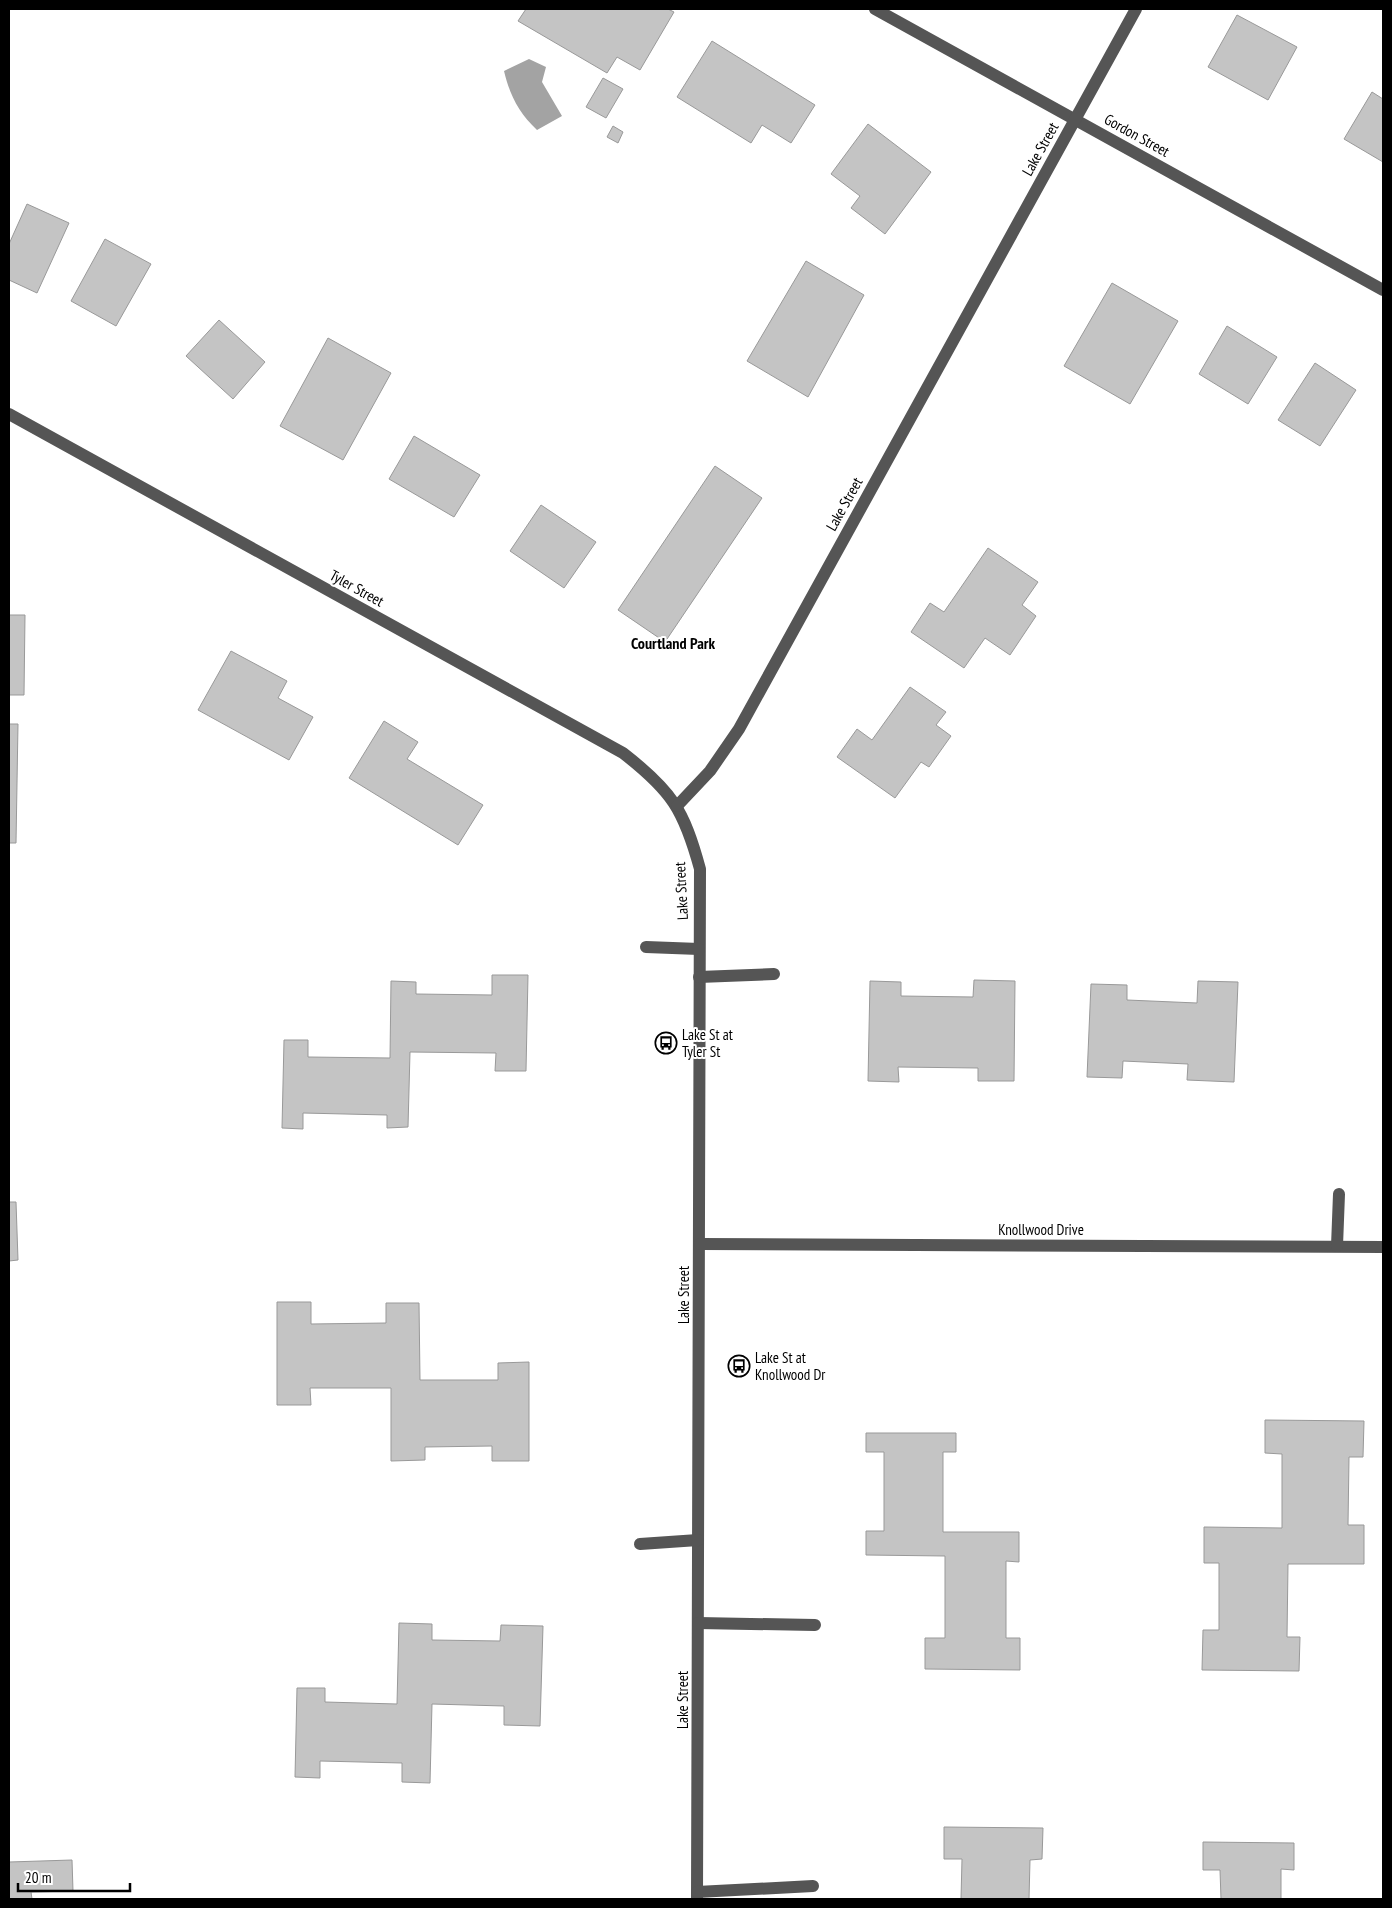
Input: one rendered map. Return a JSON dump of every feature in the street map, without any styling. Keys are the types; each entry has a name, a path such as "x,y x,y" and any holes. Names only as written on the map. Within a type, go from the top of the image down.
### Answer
{"street":[{"name":"Gordon Street","path":"875,9 1383,290"},
{"name":"Lake Street","path":"697,1895 700,869 689,830 677,806 710,771 739,729 1136,9"},
{"name":"Tyler Street","path":"9,414 623,753 653,776 677,806"},
{"path":"646,947 699,950"},
{"path":"699,977 774,974"},
{"path":"1337,1246 1339,1194"},
{"name":"Knollwood Drive","path":"700,1244 1383,1247"},
{"path":"640,1544 698,1540"},
{"path":"698,1622 815,1625"},
{"path":"697,1895 814,1886"}],"shaded area":[{"path":"529,59 546,67 542,82 562,116 537,130 516,104 504,71"}],"building":[{"path":"526,9 668,9 674,12 640,70 617,57 607,73 518,21"},
{"path":"1237,15 1297,47 1268,100 1208,67"},
{"path":"712,41 815,105 791,143 762,125 751,143 677,97"},
{"path":"603,78 623,89 606,118 586,107"},
{"path":"1372,92 1383,99 1383,162 1344,139"},
{"path":"868,124 931,172 885,234 851,208 860,196 831,174"},
{"path":"613,126 623,132 618,143 607,137"},
{"path":"27,204 69,223 37,293 9,280 9,244"},
{"path":"105,239 151,264 116,326 71,301"},
{"path":"806,261 864,295 808,397 747,361"},
{"path":"1112,283 1178,321 1130,404 1064,366"},
{"path":"219,320 265,362 233,399 186,356"},
{"path":"1227,326 1277,357 1248,404 1199,374"},
{"path":"328,338 391,373 343,460 280,426"},
{"path":"1315,363 1356,390 1320,446 1278,420"},
{"path":"414,436 480,475 454,517 389,479"},
{"path":"715,466 762,498 665,642 618,610"},
{"path":"541,505 596,542 564,588 510,551"},
{"path":"988,548 1038,582 1022,605 1036,616 1010,655 985,638 964,668 911,632 930,603 944,612"},
{"path":"9,615 25,615 24,695 9,695"},
{"path":"231,651 287,681 278,698 313,717 289,760 198,710"},
{"path":"910,687 946,712 936,725 951,736 929,767 921,762 895,798 837,757 857,729 872,740"},
{"path":"384,721 418,742 407,759 483,805 458,845 349,778"},
{"path":"9,724 18,724 16,843 9,843"},
{"path":"492,975 528,975 526,1071 495,1071 496,1053 410,1052 408,1127 387,1128 387,1115 303,1113 303,1129 282,1128 284,1040 308,1040 308,1057 390,1058 391,981 416,982 416,994 492,995"},
{"path":"974,980 1015,981 1014,1081 978,1081 978,1068 898,1067 899,1082 868,1081 870,981 901,982 901,996 973,997"},
{"path":"1198,981 1238,982 1234,1082 1187,1080 1188,1064 1123,1061 1122,1078 1087,1077 1091,984 1127,985 1127,1000 1197,1003"},
{"path":"9,1202 16,1202 18,1260 9,1261"},
{"path":"277,1302 311,1302 311,1324 386,1323 386,1303 419,1303 420,1380 498,1380 498,1363 529,1362 529,1461 492,1461 492,1446 425,1447 425,1460 391,1461 391,1388 310,1388 311,1405 277,1405"},
{"path":"1265,1420 1364,1421 1363,1457 1349,1457 1348,1525 1364,1525 1364,1564 1288,1564 1287,1637 1300,1637 1299,1671 1202,1670 1203,1630 1219,1630 1219,1563 1204,1563 1204,1527 1282,1528 1282,1454 1265,1453"},
{"path":"866,1433 956,1433 956,1452 943,1452 943,1532 1019,1532 1019,1562 1006,1561 1006,1638 1020,1638 1020,1670 925,1669 925,1638 945,1638 945,1556 866,1555 866,1531 884,1531 884,1452 866,1452"},
{"path":"399,1623 432,1624 432,1640 500,1641 501,1625 543,1626 540,1726 504,1725 504,1706 432,1704 430,1783 402,1782 402,1763 320,1761 320,1778 295,1777 297,1688 325,1688 325,1702 397,1704"},
{"path":"944,1827 1043,1828 1042,1859 1030,1860 1029,1899 961,1899 962,1859 944,1859"},
{"path":"1203,1842 1294,1843 1294,1870 1281,1869 1281,1899 1221,1899 1220,1870 1203,1870"},
{"path":"72,1860 73,1891 31,1892 32,1899 9,1899 9,1862"}],"place":[{"name":"Lake St at Tyler St","path":"666,1043"},
{"name":"Lake St at Knollwood Dr","path":"739,1366"}],"district":[{"name":"Courtland Park","path":"673,643"}]}
